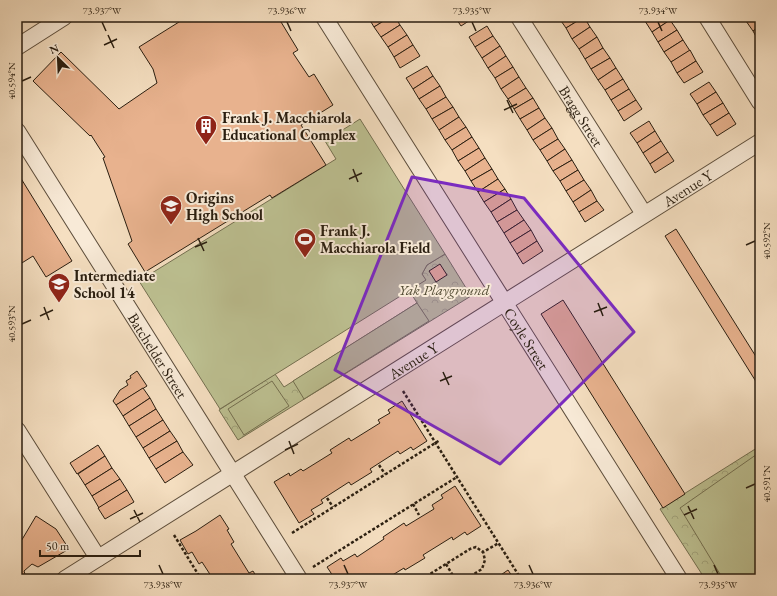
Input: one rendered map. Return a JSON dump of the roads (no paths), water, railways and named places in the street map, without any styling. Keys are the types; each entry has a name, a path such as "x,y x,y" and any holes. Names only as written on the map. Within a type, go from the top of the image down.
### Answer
{"street":[{"path":"17,46 64,17"},
{"name":"Coyle Street","path":"324,17 679,579"},
{"name":"Bragg Street","path":"519,17 644,214"},
{"path":"708,17 760,102"},
{"name":"Batchelder Street","path":"17,131 299,579"},
{"name":"Avenue Y","path":"65,579 760,142"},
{"path":"17,430 98,558"}],"place":[{"name":"Frank J. Macchiarola Educational Complex","path":"206,146"},
{"name":"Origins High School","path":"171,226"},
{"name":"Frank J. Macchiarola Field","path":"305,258"},
{"name":"Intermediate School 14","path":"59,304"}],"park label":[{"name":"Yak Playground","path":"444,289"}]}
